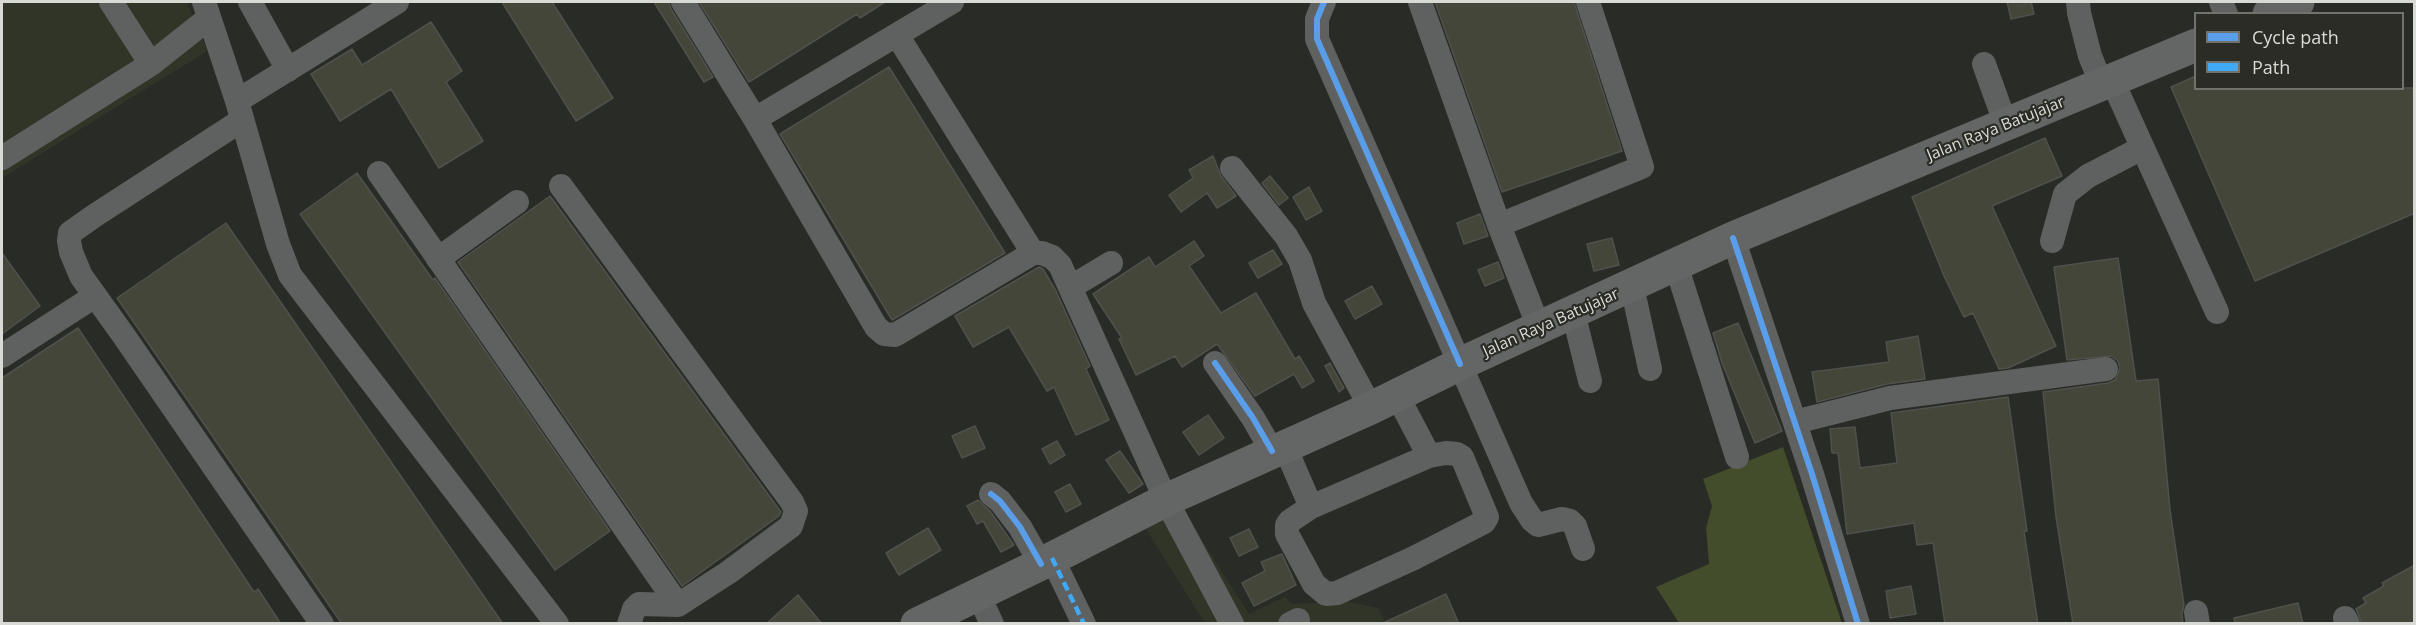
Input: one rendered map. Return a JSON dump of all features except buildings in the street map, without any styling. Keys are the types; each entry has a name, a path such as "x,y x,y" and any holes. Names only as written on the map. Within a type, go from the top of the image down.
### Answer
{"highway":[{"path":"2274,12 2298,2"},
{"name":"Jalan Raya Batujajar","path":"917,624 1166,500 1384,402 1460,364 1733,238 2194,46"}],"street":[{"path":"111,2 151,64"},
{"path":"250,2 288,70"},
{"path":"322,624 81,276 74,262 69,241 70,232 239,110 288,70 397,2"},
{"path":"683,2 755,119 876,327 884,334 895,335 1033,253 1042,253 1052,257 1060,265 1166,500 1232,624"},
{"path":"1324,2 1317,20 1317,39 1528,515 1538,525 1562,519 1570,521 1575,526 1583,549"},
{"path":"1420,2 1499,225 1539,328"},
{"path":"1499,225 1642,167 1588,2"},
{"path":"2078,2 2090,56 2142,148 2217,312"},
{"path":"755,119 947,3"},
{"path":"2,158 151,64 207,10 278,244 296,284 557,624"},
{"path":"897,35 1033,253"},
{"path":"1984,64 2006,125"},
{"path":"2052,241 2065,194 2088,176 2142,148"},
{"path":"1232,168 1296,252 1305,269 1314,303 1384,402 1429,456"},
{"path":"379,173 678,604"},
{"path":"561,186 792,502 796,511 791,526 729,572 678,604 639,604 634,609 629,624"},
{"path":"438,259 517,202"},
{"path":"1733,238 1795,422 1858,624"},
{"path":"1071,287 1112,263"},
{"path":"1676,264 1737,457"},
{"path":"1632,286 1650,369"},
{"path":"2,356 95,296"},
{"path":"1573,312 1590,381"},
{"path":"1215,363 1253,418 1278,449 1311,507"},
{"path":"1795,422 1890,398 2106,369"},
{"path":"1457,454 1462,457 1487,518 1484,522 1414,558 1338,593 1326,594 1314,584 1287,534 1287,525 1290,521 1311,507 1429,456 1457,454"},
{"path":"991,494 1000,501 1047,561 1084,624"},
{"path":"978,594 992,624"}],"shaded area":[{"path":"2,2 187,2 207,51 2,178"},
{"path":"1179,504 1249,614 1285,597 1291,604 1346,601 1378,608 1385,623 1205,623 1144,526"}],"green space":[{"path":"1783,447 1842,623 1679,623 1656,587 1709,564 1706,528 1712,506 1703,479"}],"marked path":[{"path":"1052,558 1084,624"}],"cycle path":[{"path":"1324,2 1317,19 1317,39 1460,364"},
{"path":"1733,238 1812,474 1858,624"},
{"path":"1215,363 1253,418 1272,451"},
{"path":"991,494 1000,501 1020,527 1041,564"}]}
